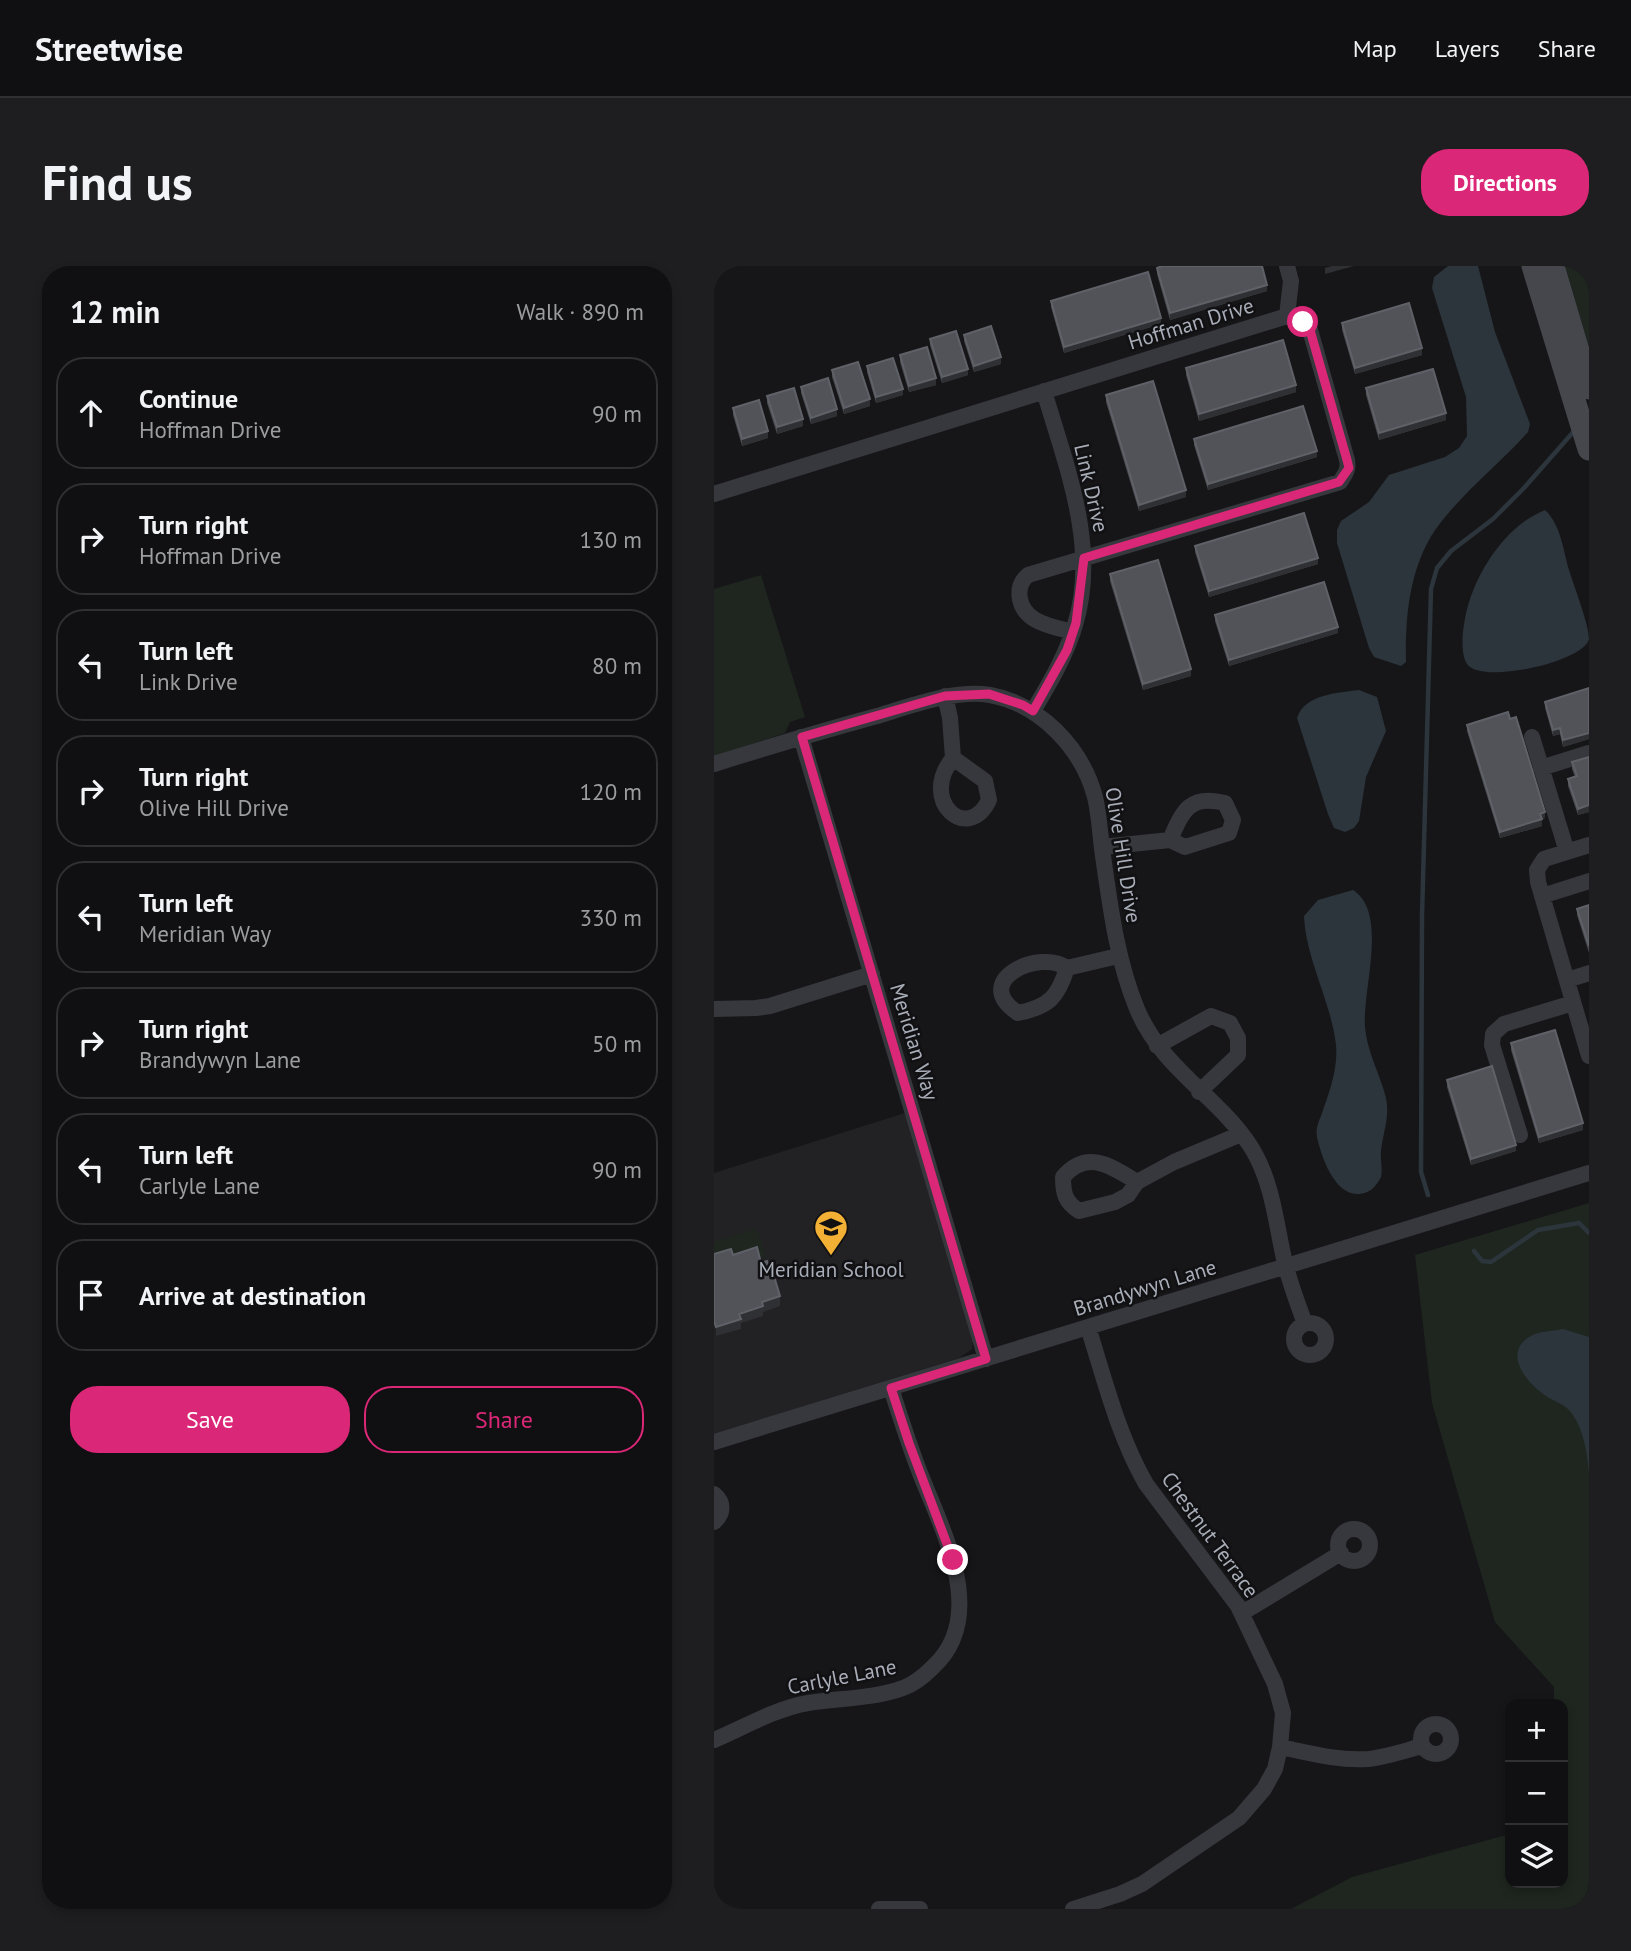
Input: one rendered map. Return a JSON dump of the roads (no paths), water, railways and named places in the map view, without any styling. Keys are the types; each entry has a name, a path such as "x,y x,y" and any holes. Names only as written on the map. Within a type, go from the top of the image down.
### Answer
{"main road":[{"path":"1533,266 1581,383"},
{"path":"1553,266 1581,383 1587,442"}],"street":[{"path":"1287,266 1291,281 1287,316"},
{"name":"Hoffman Drive","path":"714,494 1287,316 1297,318 1310,330 1349,468 1339,482 1084,558"},
{"name":"Link Drive","path":"1033,711 1067,650 1073,632 1084,558 1074,499 1044,391"},
{"path":"1073,632 1037,621 1029,615 1021,602 1020,587 1024,578 1034,572 1084,558"},
{"name":"Olive Hill Drive","path":"714,764 945,696 989,694 1033,711 1066,743 1086,769 1095,798 1118,956 1138,1012 1157,1046 1252,1149 1268,1183 1286,1266 1305,1324"},
{"path":"945,696 950,718 953,758"},
{"name":"Meridian Way","path":"802,737 986,1359"},
{"path":"1532,737 1567,852"},
{"path":"1541,768 1589,753"},
{"path":"1102,847 1170,839"},
{"path":"1589,845 1544,859 1537,870 1542,896 1589,1056"},
{"path":"1542,896 1589,881"},
{"path":"1067,968 1118,956"},
{"path":"714,1009 756,1009 770,1006 872,974"},
{"path":"1567,980 1589,974"},
{"path":"1520,1135 1492,1045 1493,1034 1504,1024 1573,1003"},
{"path":"1157,1046 1211,1016 1230,1023 1238,1038 1238,1055 1199,1092"},
{"path":"1137,1182 1174,1162 1241,1134"},
{"name":"Brandywyn Lane","path":"714,1442 1589,1173"},
{"name":"Chestnut Terrace","path":"1073,1909 1142,1884 1239,1818 1264,1789 1275,1769 1283,1713 1263,1655 1242,1613 1146,1484 1135,1465 1122,1437 1088,1327"},
{"name":"Carlyle Lane","path":"714,1740 760,1718 789,1708 905,1688 922,1678 947,1651 955,1633 959,1611 959,1585 953,1560 891,1388"},
{"path":"714,1494 722,1507 719,1518 714,1522"},
{"path":"1242,1613 1341,1553"},
{"path":"1280,1747 1339,1759 1356,1759 1376,1758 1422,1746"},
{"path":"879,1909 920,1909"}],"waterway":[{"path":"1428,1195 1421,1172 1422,916 1431,589 1437,568 1451,551 1493,519 1575,430"},
{"path":"1474,1251 1482,1261 1491,1262 1538,1230 1579,1223 1589,1233"}],"place":[{"name":"Meridian School","path":"831,1257"}]}
